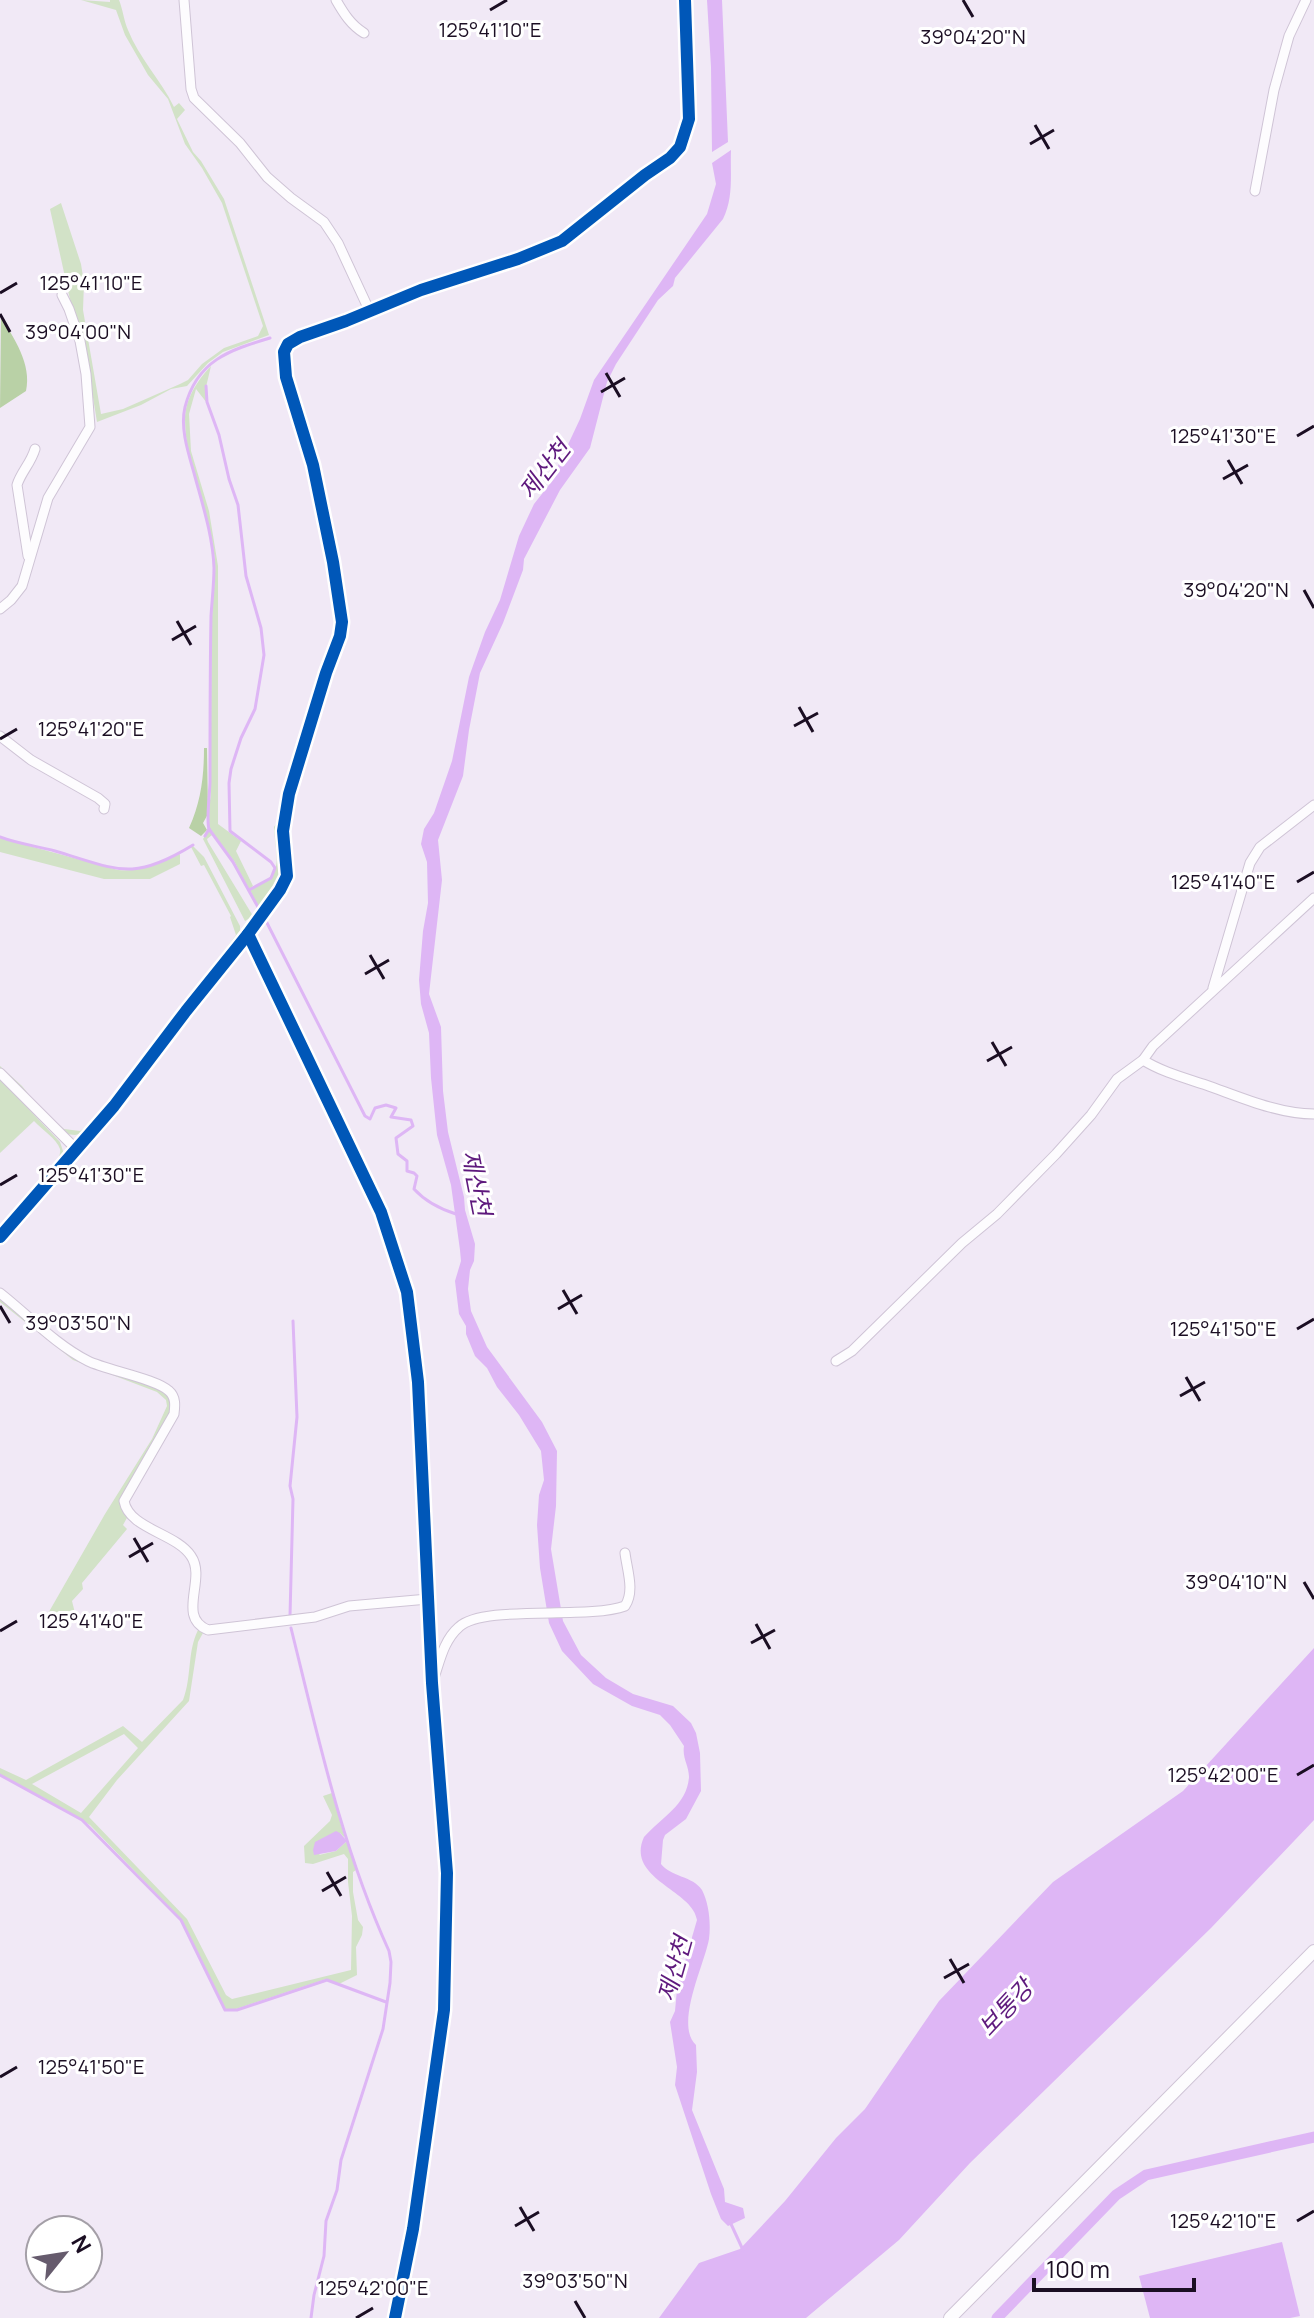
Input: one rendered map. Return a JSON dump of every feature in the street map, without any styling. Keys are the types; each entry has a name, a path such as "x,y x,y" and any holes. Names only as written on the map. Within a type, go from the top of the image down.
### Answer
{"main road":[{"path":"950,2318 1314,1951"}],"street":[{"path":"184,0 194,98 240,143 267,177 324,222 338,243 370,312"},
{"path":"336,0 355,27 364,33"},
{"path":"0,1237 114,1106 248,934 287,876 283,831 289,794 342,622 313,465 286,377 284,352 288,344 446,281 518,259 562,241 670,158 680,147 689,119 685,0"},
{"path":"1255,191 1277,77 1289,36 1306,0"},
{"path":"0,609 22,586 48,498 90,427 84,363 73,319 62,295"},
{"path":"29,559 17,485 35,449"},
{"path":"0,736 31,760 98,798 105,804 104,809"},
{"path":"1212,992 1250,863 1260,847 1314,805"},
{"path":"836,1361 852,1351 1003,1207 1073,1136 1117,1079 1143,1060 1153,1046 1314,898"},
{"path":"248,934 381,1212 407,1292 418,1382 432,1683 447,1873 444,2010 413,2229 395,2318"},
{"path":"1143,1060 1182,1077 1268,1105 1314,1114"},
{"path":"0,1073 75,1148"},
{"path":"0,1293 61,1343 89,1361 163,1386 173,1396 174,1414 124,1501 137,1521 180,1545 194,1559 198,1580 192,1607 193,1616 201,1627 208,1630 286,1621 315,1617 349,1606 428,1599"},
{"path":"432,1683 449,1640 466,1622 495,1616 625,1606 630,1590 625,1553"}],"green space":[{"path":"81,0 119,0 138,50 174,107 179,103 185,110 177,119 193,152 224,199 269,335 223,352 187,386 171,389 97,422 89,373 50,209 61,203 81,264 83,310 101,414 123,409 188,380 202,364 224,348 258,336 263,326 222,203 185,144 168,99 148,75 125,35 116,10"},
{"path":"1,316 21,352 27,381 26,391 0,408"},
{"path":"211,366 206,387 207,403 196,389 189,414 191,451 209,511 218,566 218,824 241,841 236,851 253,886 249,889 234,861 208,827 215,563 209,527 189,456 185,420 193,391"},
{"path":"280,370 311,469 337,598 339,624 339,636 326,665 295,762 331,636 337,630 335,598 315,495"},
{"path":"204,748 207,748 208,814 203,823 207,830 201,836 189,828 201,789"},
{"path":"291,776 280,826 281,880 260,911 250,890 274,872 277,858 274,827"},
{"path":"209,830 212,835 208,842 253,916 245,921 203,839"},
{"path":"0,838 118,870 143,868 180,854 180,864 150,879 104,879 0,852"},
{"path":"193,846 204,857 240,926 240,934 88,1132 66,1134 0,1070 0,1066 64,1129 80,1131 97,1119 236,935 231,916 204,865 201,866"},
{"path":"0,1079 60,1142 63,1158 57,1171 0,1235 0,1230 54,1167 60,1149 34,1121 0,1153"},
{"path":"0,1297 66,1350 162,1388 171,1396 173,1413 125,1496 128,1516 123,1525 127,1529 82,1583 83,1589 72,1601 75,1613 69,1618 64,1615 55,1623 46,1617 152,1439 167,1406 166,1400 157,1392 73,1360 0,1302"},
{"path":"198,1630 203,1633 198,1642 189,1701 117,1780 89,1817 187,1919 226,1995 232,1999 351,1970 352,1916 348,1859 344,1854 313,1864 305,1863 304,1846 330,1821 332,1815 323,1796 332,1793 345,1838 340,1833 319,1855 336,1851 347,1841 356,1870 353,1872 353,1892 358,1920 363,1927 356,1947 357,1975 339,1984 326,1979 226,2010 182,1920 90,1825 0,1774 0,1768 26,1780 123,1726 142,1742 183,1700","holes":["124,1734 138,1748 81,1813 32,1784"]}],"water":[{"path":"707,0 722,0 728,142 712,152 711,67"},
{"path":"731,150 730,194 723,219 675,278 673,286 658,300 616,364 607,382 590,448 560,490 524,559 523,570 503,623 480,673 463,776 438,840 442,880 429,994 441,1027 448,1132 475,1244 468,1289 471,1311 487,1347 542,1422 557,1451 551,1549 563,1621 581,1655 606,1678 633,1694 673,1706 691,1723 696,1733 701,1791 686,1819 665,1835 661,1864 670,1872 698,1885 708,1907 709,1939 689,2009 688,2023 690,2036 696,2045 697,2072 692,2110 724,2189 725,2202 743,2208 745,2218 728,2226 721,2219 711,2194 675,2085 677,2067 670,2022 697,1920 684,1900 651,1874 641,1851 644,1837 684,1795 689,1773 684,1746 660,1715 632,1706 593,1684 562,1651 549,1623 537,1525 539,1495 544,1480 541,1451 487,1368 475,1356 459,1314 455,1281 461,1261 460,1250 451,1185 437,1135 429,1033 421,1004 419,980 428,903 427,862 421,844 424,829 434,813 452,761 469,677 500,600 519,536 534,504 549,485 580,419 594,380 707,214 716,184 712,163"},
{"name":"보통강","path":"1314,1648 1314,1820 1211,1928 970,2163 899,2240 806,2318 659,2318 699,2263 740,2249 785,2201 836,2138 865,2109 939,2001 1053,1882 1183,1791"},
{"path":"336,1831 347,1841 336,1851 314,1855 315,1842"},
{"path":"1282,2242 1300,2316 1150,2318 1139,2276"}],"waterway":[{"path":"209,829 214,568 209,532 183,423 190,391 207,368 229,353 270,338"},
{"path":"206,386 207,402 238,505 246,576 261,628 264,655 255,709 241,738 229,783 230,831 275,868 271,878 249,890"},
{"path":"205,836 209,829 233,862 259,909"},
{"path":"0,837 125,869 155,864 193,845"},
{"path":"264,917 365,1116 370,1119 375,1108 386,1105 396,1108 391,1117 411,1120 413,1126 396,1138 398,1154 407,1161 407,1171 417,1176 414,1189 439,1207 459,1213"},
{"path":"290,1616 293,1499 290,1486 297,1417 293,1321"},
{"path":"291,1628 344,1832 391,1962 383,2029 341,2160 337,2190 326,2221 324,2256 311,2318"},
{"path":"0,1775 82,1820 181,1920 225,2010 237,2010 327,1980 386,2002"},
{"path":"997,2318 1116,2195 1146,2175 1314,2137"},
{"name":"제산천","path":"731,2224 743,2250"}],"cycle path":[{"path":"0,1237 114,1106 248,934 287,876 283,831 289,794 342,622 313,465 286,377 284,352 288,344 421,290 518,259 562,241 670,158 680,147 689,119 685,0"},
{"path":"248,934 381,1212 407,1292 418,1382 432,1683 447,1873 444,2010 413,2229 395,2318"}]}
